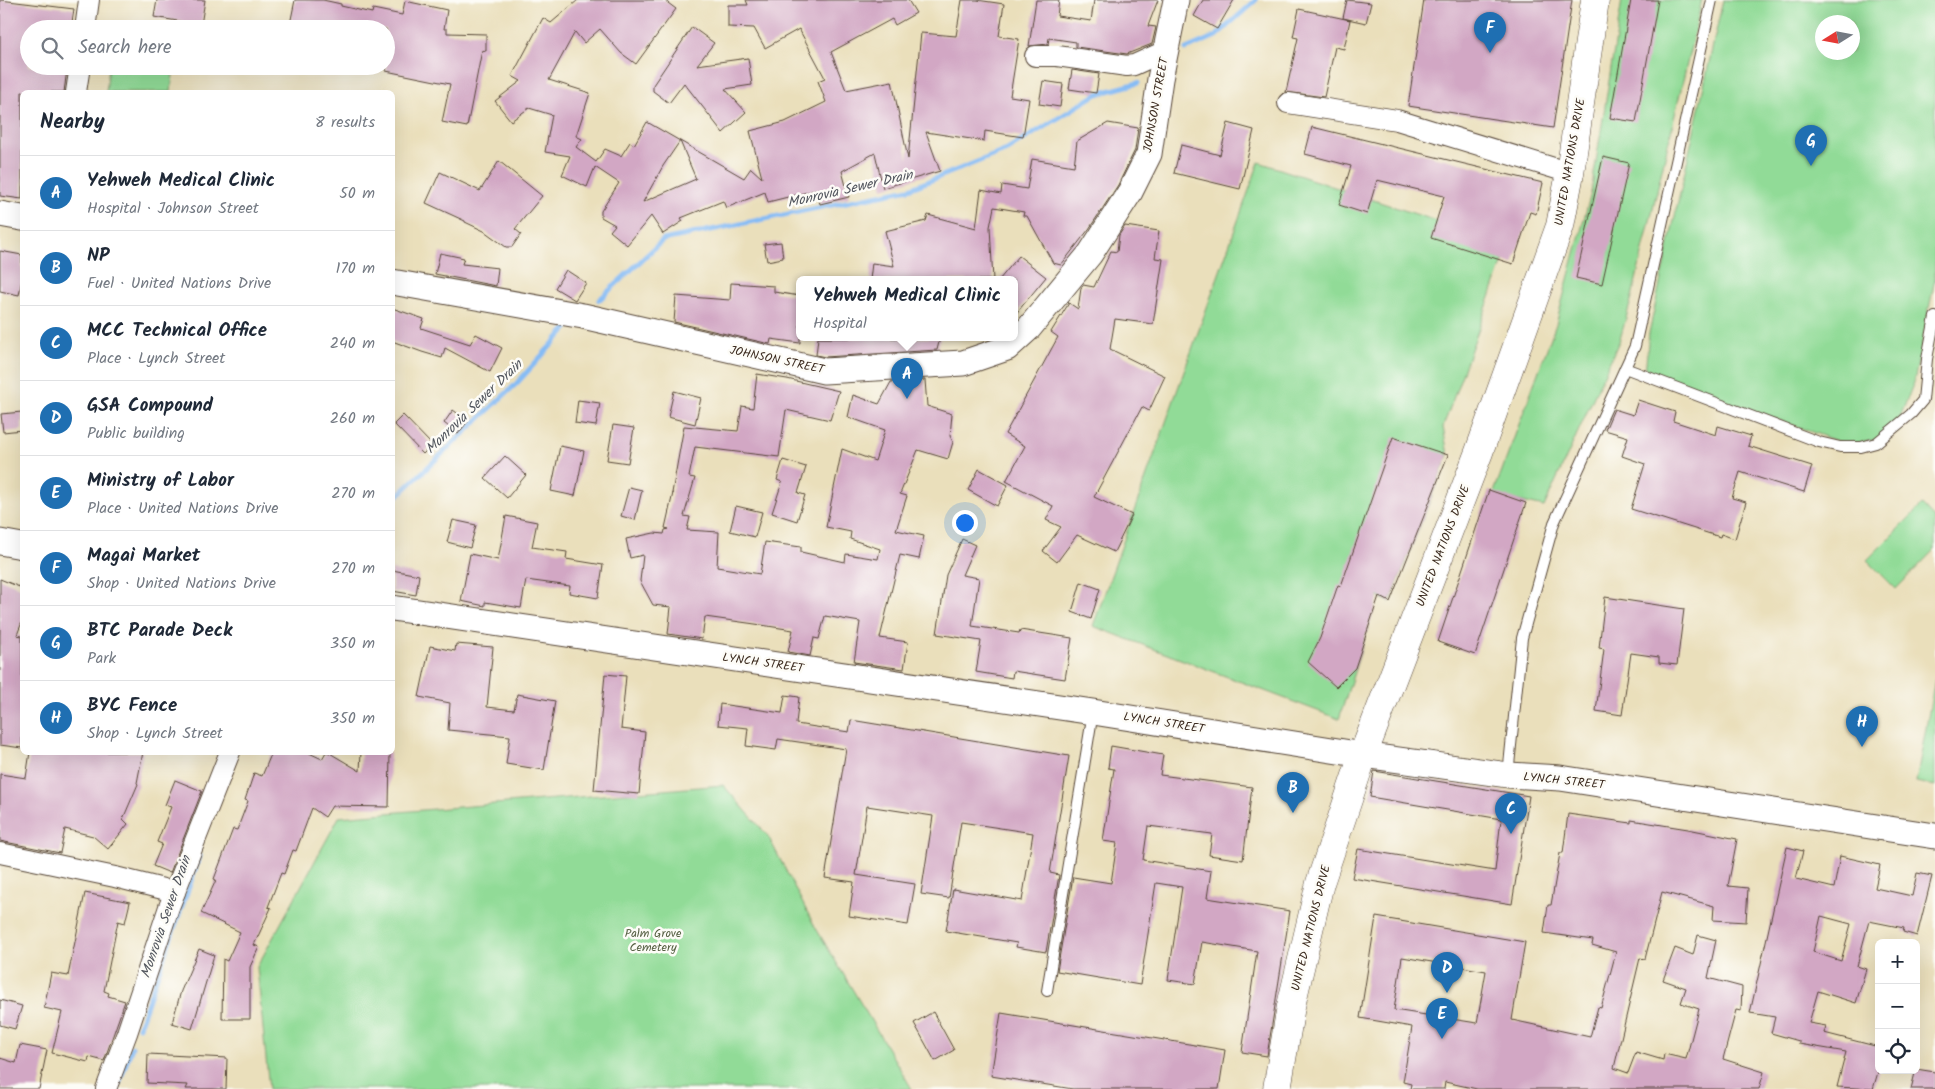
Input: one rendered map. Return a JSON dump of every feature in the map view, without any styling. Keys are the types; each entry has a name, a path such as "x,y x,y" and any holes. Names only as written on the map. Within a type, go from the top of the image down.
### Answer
{"main road":[{"name":"UNITED NATIONS DRIVE","path":"1277,1089 1292,1006 1316,901 1363,755 1479,452 1556,235 1570,173 1595,0"}],"street":[{"path":"86,20 89,0"},
{"name":"JOHNSON STREET","path":"1018,338 1090,254 1130,192 1149,154 1165,51 1176,0"},
{"path":"1035,56 1057,56 1127,66 1134,65 1165,51"},
{"path":"76,90 79,75"},
{"path":"1288,103 1397,120 1570,173"},
{"path":"0,214 20,218"},
{"name":"JOHNSON STREET","path":"395,283 583,316 824,370 963,363 1007,348 1014,341"},
{"path":"0,542 20,546"},
{"name":"LYNCH STREET","path":"395,608 1093,712 1363,755 1508,775 1570,779 1935,836"},
{"path":"106,1089 175,892 229,755"},
{"path":"0,853 115,877 175,892"}],"lane":[{"path":"1508,775 1522,638 1554,523 1635,346 1712,0"},
{"path":"1625,368 1819,442 1840,447 1861,447 1876,444 1911,414 1923,400 1931,361 1935,317"},
{"path":"1047,991 1093,712"}],"green space":[{"path":"1622,0 1702,0 1632,297 1620,339 1544,507 1493,495 1556,324 1591,193"},
{"path":"1723,0 1935,0 1935,279 1914,382 1897,425 1881,439 1848,445 1645,372 1649,333"},
{"path":"108,75 173,75 171,90 106,90"},
{"path":"1259,162 1509,245 1443,427 1448,455 1390,602 1378,597 1339,719 1093,626"},
{"path":"1922,505 1935,519 1935,549 1896,589 1867,560"},
{"path":"1935,679 1935,786 1916,782"},
{"name":"Palm Grove Cemetery","path":"723,785 768,836 814,925 912,1089 269,1089 257,967 339,817"}],"building":[{"path":"0,0 74,9 72,20 20,20 20,75 66,75 64,90 20,90 20,199 0,196"},
{"path":"157,0 205,0 202,20 172,20 154,17"},
{"path":"295,0 323,0 372,13 373,9 402,15 405,1 447,10 444,29 447,29 447,33 486,34 486,51 482,50 467,127 442,122 450,84 395,73 395,20 291,20"},
{"path":"578,0 664,0 676,9 636,64 621,53 600,29 584,43 575,32 549,80 590,93 576,136 582,139 576,147 596,162 605,149 621,156 630,142 634,145 647,122 680,141 744,178 751,168 762,178 750,131 785,122 826,102 818,81 825,78 799,29 765,48 754,28 728,27 728,5 748,5 746,0 908,0 916,13 895,25 892,19 831,52 846,90 892,81 908,159 921,33 956,36 962,0 1004,4 999,36 1019,39 1010,96 1029,99 1023,137 985,131 984,141 926,132 940,171 883,188 875,153 842,171 849,197 820,204 816,190 768,202 765,192 726,208 723,201 681,218 683,221 663,234 651,216 627,245 610,231 615,225 601,217 601,211 619,183 595,167 587,187 562,175 570,156 545,152 552,115 529,108 511,121 495,101 521,81 512,76 543,18 551,23","holes":["680,141 696,179 643,202 663,166"]},
{"path":"1036,0 1059,0 1057,16 1091,21 1094,0 1158,0 1148,26 1156,27 1152,44 1127,54 1076,47 1076,42 1049,38 1048,44 1029,46"},
{"path":"1203,0 1234,0 1217,29 1194,16"},
{"path":"1347,0 1371,3 1366,23 1343,18"},
{"path":"1424,0 1572,0 1553,128 1408,106"},
{"path":"1631,0 1658,0 1636,122 1610,118"},
{"path":"1299,9 1350,20 1344,49 1335,47 1324,97 1286,92 1298,38 1293,37"},
{"path":"692,27 714,43 697,65 748,58 752,85 725,89 746,112 723,133 684,83 669,103 653,91 653,85"},
{"path":"1072,70 1099,74 1096,93 1069,89"},
{"path":"1043,81 1063,84 1060,107 1039,104"},
{"path":"1108,123 1138,128 1135,150 1118,185 1089,229 1061,265 1053,263 1027,216 1023,216 1024,212 994,207 990,227 993,276 870,276 872,263 894,266 885,231 926,221 928,215 976,228 981,190 1001,194 1002,185 1027,189 1032,159 1074,166 1077,141"},
{"path":"1228,123 1254,130 1240,189 1174,173 1181,145 1220,155"},
{"path":"1312,127 1543,183 1536,214 1530,212 1513,264 1431,238 1444,196 1377,180 1367,214 1339,205 1351,166 1305,154"},
{"path":"1603,157 1629,163 1602,284 1576,278"},
{"path":"499,161 542,196 515,229 521,234 512,247 506,247 484,231 426,203 440,172 480,191"},
{"path":"1125,226 1159,231 1155,258 1163,259 1153,324 1115,319 1110,349 1165,376 1149,411 1142,407 1094,497 1132,515 1114,552 1077,535 1057,562 1043,551 1061,527 1046,520 1053,506 1006,481 1025,446 1005,434 1058,337 1051,332 1069,303 1078,309 1083,285 1094,287 1111,251 1117,252 1119,235"},
{"path":"781,242 783,258 767,261 764,244"},
{"path":"0,251 20,255 19,295 0,291"},
{"path":"440,253 464,258 462,264 498,268 496,286 435,274"},
{"path":"1019,256 1046,277 1018,311 1018,276 1002,276"},
{"path":"566,270 586,283 575,300 555,288"},
{"path":"731,283 774,286 774,292 796,295 796,341 800,341 800,343 771,339 770,344 674,322 676,296 730,300"},
{"path":"395,309 424,319 421,328 470,344 476,334 502,348 490,372 445,348 442,358 395,342"},
{"path":"818,341 939,341 937,350 825,357 816,355"},
{"path":"757,374 839,391 830,420 786,410 779,457 695,447 689,477 695,478 684,516 690,517 687,530 719,532 717,567 760,574 765,542 801,547 801,552 845,562 846,554 878,559 880,549 850,539 851,532 826,527 842,449 875,461 885,430 848,417 853,395 879,404 891,382 925,380 927,406 952,414 950,436 953,442 948,459 918,450 900,494 907,496 896,530 924,536 919,559 900,555 880,638 908,642 904,669 854,662 860,622 825,616 819,639 814,638 810,656 788,652 793,630 755,624 705,617 702,639 668,634 671,607 653,605 640,581 643,555 630,558 626,539 654,533 664,534 665,530 669,529 665,528 684,426 738,431 742,406 753,408"},
{"path":"674,391 701,398 695,424 668,417"},
{"path":"578,400 600,403 596,426 575,423"},
{"path":"1638,400 1675,412 1673,421 1716,435 1718,426 1751,436 1748,446 1812,466 1804,492 1740,472 1732,498 1746,502 1735,539 1721,534 1720,537 1631,509 1645,464 1622,456 1628,437 1605,430 1614,409 1633,415"},
{"path":"453,410 468,421 458,434 444,423"},
{"path":"20,412 20,430 3,432 1,414"},
{"path":"403,415 432,445 423,454 395,423"},
{"path":"613,425 634,428 628,463 607,460"},
{"path":"1393,437 1448,455 1390,602 1379,596 1355,668 1336,687 1308,662 1320,638 1338,585 1341,586"},
{"path":"560,446 584,451 575,496 551,491"},
{"path":"505,456 526,475 507,498 485,478"},
{"path":"783,460 806,467 798,493 805,495 797,521 772,513 782,482 777,480"},
{"path":"979,469 1008,485 997,506 968,490"},
{"path":"629,487 642,490 635,520 621,516"},
{"path":"1489,490 1526,503 1475,655 1438,642"},
{"path":"736,506 762,512 755,537 730,531"},
{"path":"506,516 537,522 532,547 567,552 566,559 603,565 598,598 569,593 570,586 526,580 521,608 485,602 485,606 461,601 470,554 498,560"},
{"path":"453,520 476,525 470,548 447,542"},
{"path":"962,539 975,545 962,575 979,578 972,626 1019,633 1020,630 1072,638 1065,679 1013,671 1012,678 976,672 981,641 937,634 946,575"},
{"path":"395,571 419,575 416,595 395,592"},
{"path":"0,579 20,587 20,627 17,635 20,636 20,748 0,745"},
{"path":"1081,582 1100,589 1091,619 1072,612"},
{"path":"1605,597 1684,609 1677,665 1659,663 1659,657 1631,653 1622,715 1596,711 1604,649 1599,648"},
{"path":"456,644 493,647 487,707 514,710 517,694 555,701 544,770 506,764 510,736 448,730 450,703 419,697 430,646 455,651"},
{"path":"605,674 626,676 621,729 645,732 639,794 594,790"},
{"path":"785,695 799,697 796,724 849,732 851,720 1069,756 1050,873 1059,875 1046,952 1016,947 1017,943 946,931 953,889 1022,901 1033,833 961,822 949,898 921,894 933,816 867,806 856,875 915,884 908,925 849,916 854,882 825,878 846,749 778,739 776,750 746,746 748,728 718,725 720,704 782,713"},
{"path":"1111,746 1163,755 1160,775 1252,787 1243,860 1209,855 1212,834 1148,826 1143,860 1211,871 1207,898 1290,911 1267,1056 1242,1052 1257,951 1202,942 1195,984 1168,980 1182,887 1156,883 1140,985 1057,971 1073,877 1111,883 1117,843 1103,841 1114,769 1108,768"},
{"path":"30,755 142,755 138,784 123,819 128,824 108,849 93,836 65,829 60,853 0,841 0,774 26,778"},
{"path":"271,755 313,755 322,759 324,755 333,755 360,771 361,755 390,755 389,807 332,806 325,817 312,808 296,851 293,850 284,874 281,873 268,907 271,908 254,945 259,947 250,967 250,1019 222,1019 223,959 227,961 240,932 201,913 216,880 214,879 233,829 237,830 248,801 245,800 254,773 262,776"},
{"path":"1374,771 1529,796 1512,904 1352,878 1358,849 1495,871 1501,819 1370,797"},
{"path":"175,780 202,791 170,873 153,866 162,844 157,842 171,807 165,805"},
{"path":"1568,814 1631,823 1631,820 1737,839 1728,886 1748,888 1746,922 1713,920 1714,906 1662,892 1645,959 1640,958 1614,1068 1628,1073 1636,1052 1663,1060 1664,1054 1686,1059 1699,1009 1681,1003 1686,988 1663,980 1675,948 1693,955 1698,935 1716,940 1708,978 1742,987 1741,1011 1736,1010 1723,1059 1764,1072 1759,1089 1477,1089 1445,1082 1444,1089 1410,1089 1411,1084 1403,1082 1412,1027 1360,1018 1376,917 1525,942 1512,1020 1590,1037 1598,1007 1601,1008 1616,952 1592,945 1593,940 1544,933 1548,905 1551,905 1560,853 1563,853","holes":["1402,957 1486,971 1477,1023 1394,1010"]},
{"path":"1787,847 1803,851 1796,879 1834,888 1840,856 1880,865 1875,888 1912,896 1917,873 1932,876 1917,936 1903,932 1904,928 1869,921 1857,966 1866,969 1856,1003 1818,991 1809,1023 1826,1026 1824,1033 1875,1046 1875,1074 1878,1074 1873,1089 1837,1087 1846,1052 1799,1044 1799,1041 1771,1033 1775,1017 1750,1013","holes":["1821,916 1851,924 1841,961 1813,952"]},
{"path":"85,893 130,902 125,923 118,921 104,991 109,993 108,996 125,1001 104,1061 89,1057 88,1062 52,1053 62,1012 44,1008 51,973 68,976"},
{"path":"199,949 214,955 192,1029 172,1023 181,991"},
{"path":"0,1000 22,1006 15,1029 0,1025"},
{"path":"933,1012 954,1050 935,1061 914,1023"},
{"path":"1001,1013 1225,1050 1219,1089 1073,1089 991,1076"},
{"path":"20,1045 47,1050 39,1089 0,1089 0,1058 16,1063"},
{"path":"148,1054 227,1058 226,1089 186,1089 188,1085 147,1083"},
{"path":"1920,1070 1935,1072 1935,1089 1911,1089 1915,1074 1920,1074"}],"waterway":[{"name":"Monrovia Sewer Drain","path":"1186,49 1216,36 1256,0"},
{"name":"Monrovia Sewer Drain","path":"599,300 663,240 909,189 1007,150 1097,94 1138,83"},
{"name":"Monrovia Sewer Drain","path":"395,498 516,384 568,327"},
{"name":"Monrovia Sewer Drain","path":"139,1027 200,856"},
{"name":"Monrovia Sewer Drain","path":"117,1089 132,1047"}],"place":[{"name":"Magai Market","path":"1490,53"},
{"name":"BTC Parade Deck","path":"1811,166"},
{"name":"Yehweh Medical Clinic","path":"907,399"},
{"name":"BYC Fence","path":"1862,747"},
{"name":"NP","path":"1293,813"},
{"name":"MCC Technical Office","path":"1511,834"},
{"name":"GSA Compound","path":"1447,993"},
{"name":"Ministry of Labor","path":"1442,1039"}]}
